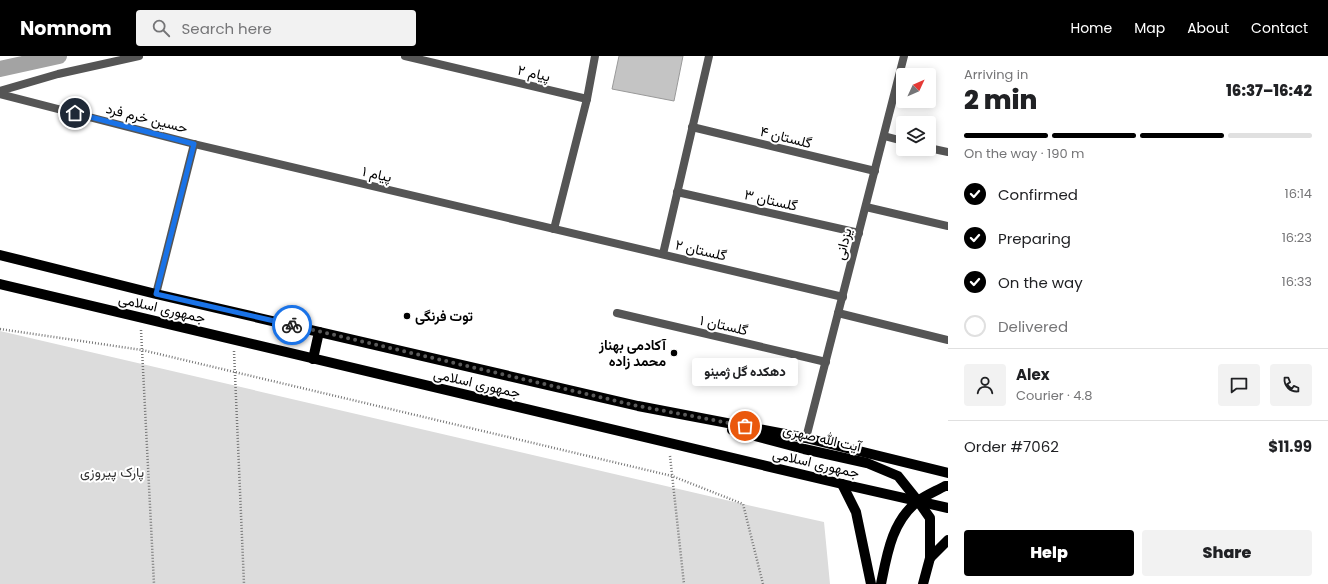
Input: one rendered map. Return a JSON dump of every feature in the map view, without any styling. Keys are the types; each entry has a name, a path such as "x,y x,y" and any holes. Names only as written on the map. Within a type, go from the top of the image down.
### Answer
{"main road":[{"name":"جمهوری اسلامی","path":"0,255 156,294 638,406 806,438 948,473"},
{"name":"جمهوری اسلامی","path":"0,284 948,508"},
{"path":"313,359 319,332"},
{"name":"آیت الله صهری","path":"638,406 804,449 867,463 898,476 930,518 930,558 924,584"},
{"path":"842,484 856,512 871,584"},
{"path":"881,584 890,544 902,516 918,501 945,486 948,486"},
{"path":"930,558 948,540"}],"street":[{"path":"0,90 58,74 139,56"},
{"name":"پیام ۲","path":"405,56 587,99"},
{"path":"554,229 587,99 595,56"},
{"path":"663,254 709,56"},
{"name":"یزدانی","path":"806,438 904,56"},
{"name":"حسین خرم فرد","path":"0,94 194,144"},
{"name":"گلستان ۴","path":"692,127 875,171"},
{"path":"884,136 896,139"},
{"path":"156,294 194,144"},
{"name":"پیام ۱","path":"194,144 554,229"},
{"path":"936,149 948,152"},
{"name":"گلستان ۳","path":"677,192 859,233"},
{"path":"866,207 948,226"},
{"name":"گلستان ۲","path":"554,229 843,296"},
{"name":"گلستان ۱","path":"617,313 826,362"},
{"path":"838,313 948,340"}],"path":[{"path":"140,318 154,584"},
{"path":"0,329 142,350 672,476 743,504 763,584"},
{"path":"234,340 244,584"},
{"path":"668,443 684,584"}],"green space":[{"name":"پارک پیروزی","path":"0,331 824,522 830,584 0,584"}],"building":[{"path":"619,56 683,56 674,101 612,89"}],"waterway":[{"path":"0,69 59,56"}],"way so far":[{"path":"292,325 638,406 745,426"}],"place":[{"name":"توت فرنگی","path":"407,316"},
{"name":"آکادمی بهناز محمد زاده","path":"674,353"},
{"name":"دهکده گل ژمینو","path":"745,426"}],"route":[{"path":"75,113 194,144 156,294 292,325"}]}
